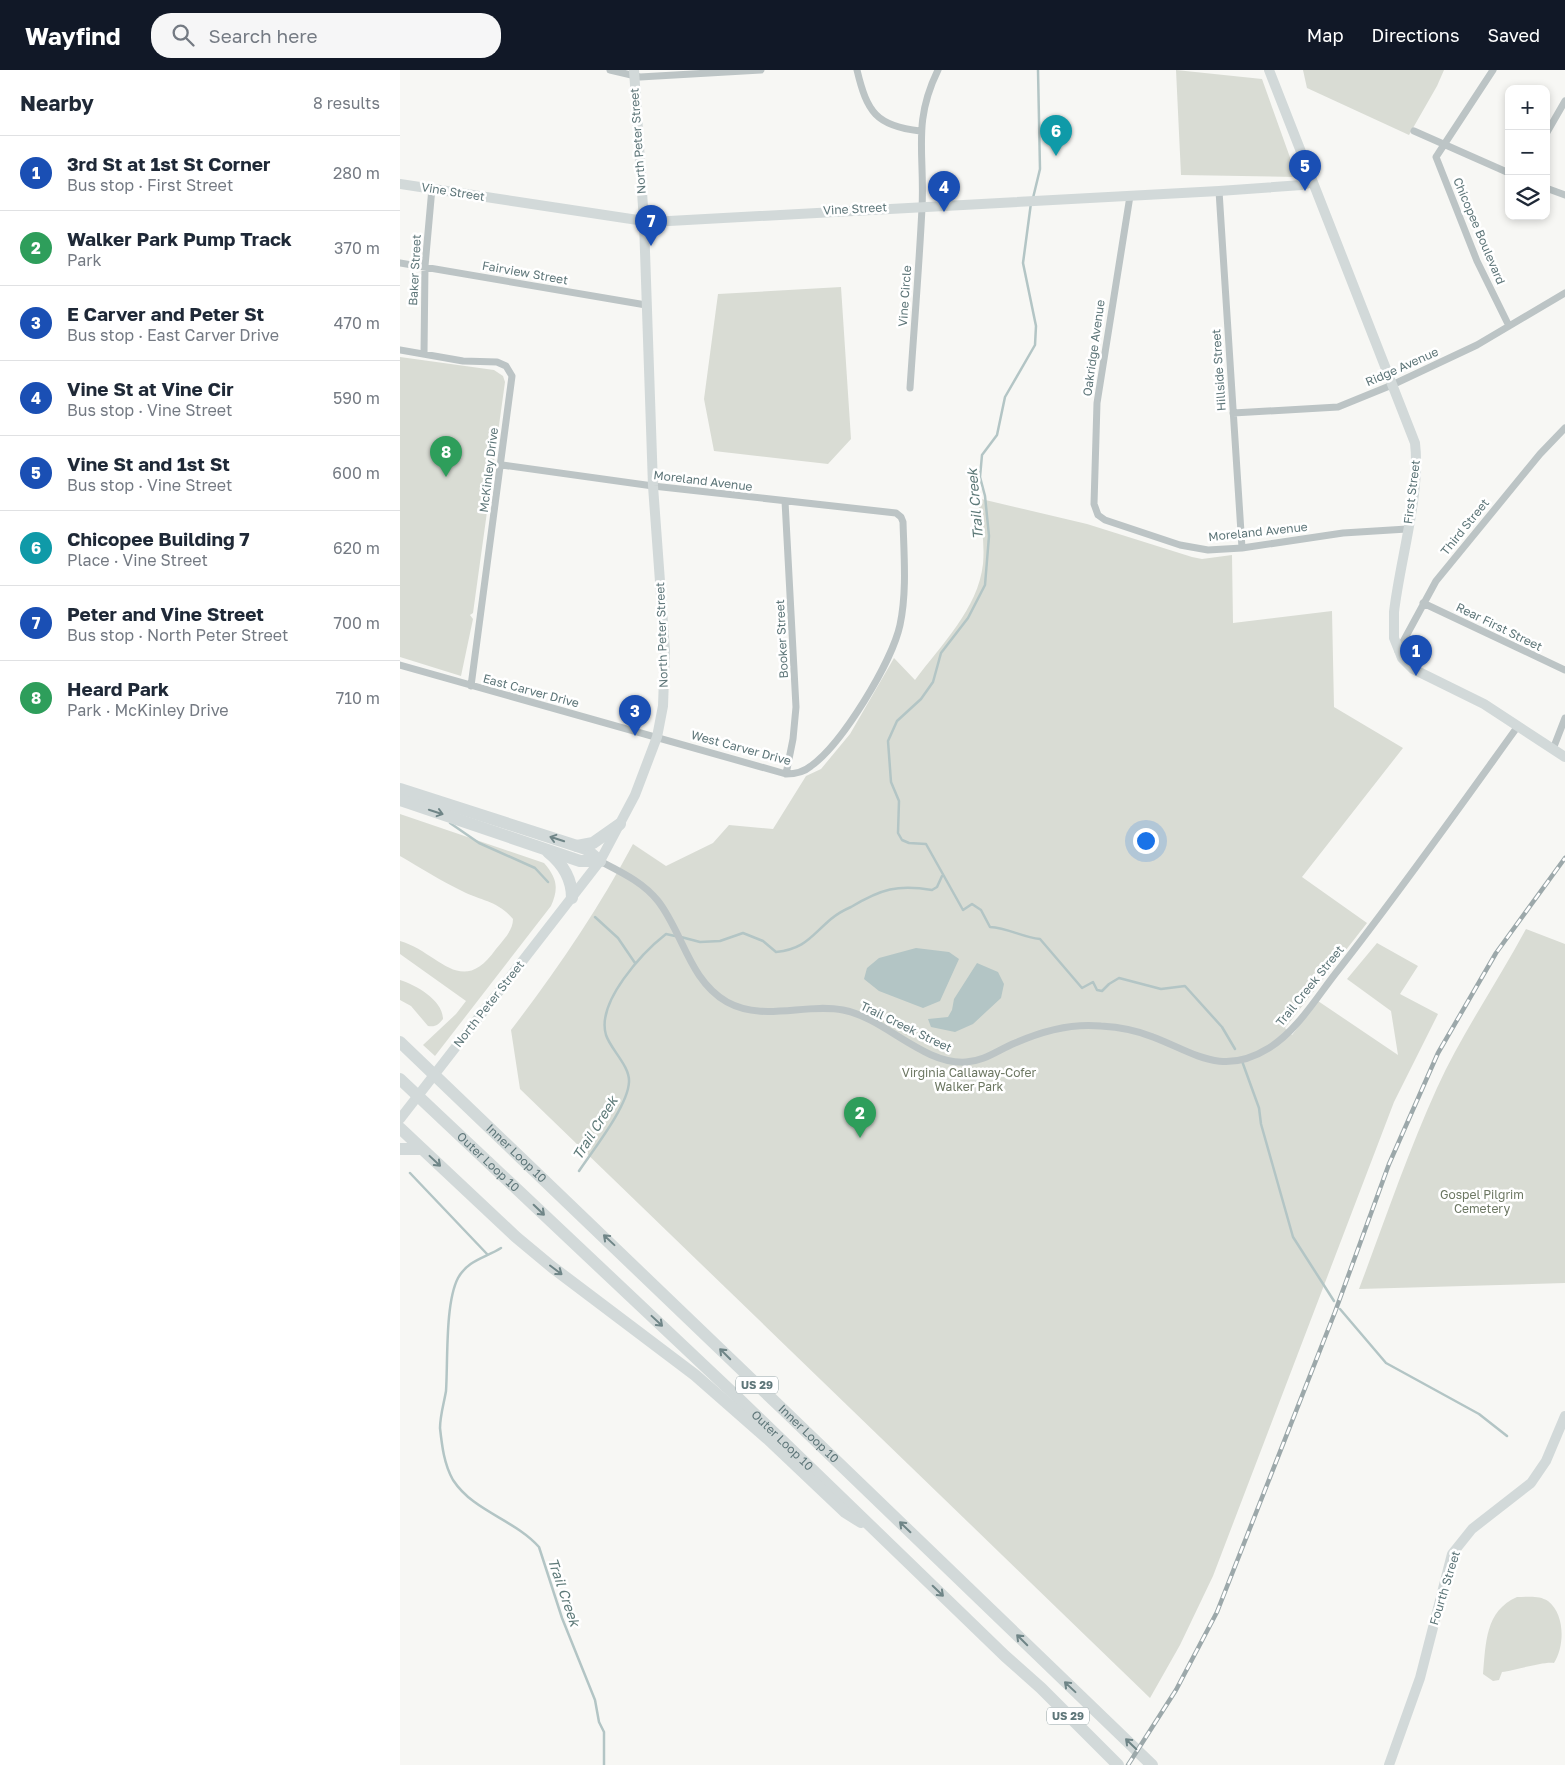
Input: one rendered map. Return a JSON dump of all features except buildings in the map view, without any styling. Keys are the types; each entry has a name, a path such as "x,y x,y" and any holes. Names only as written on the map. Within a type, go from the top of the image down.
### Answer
{"highway":[{"path":"400,788 586,849 600,861"},
{"path":"400,800 580,861 600,861"},
{"path":"577,846 592,843 620,824"},
{"path":"543,848 557,859 566,872 572,888 572,898"},
{"name":"Inner Loop 10","path":"400,1042 640,1270 747,1376 1152,1765"},
{"name":"Outer Loop 10","path":"401,1080 878,1532 1005,1656 1041,1688 1118,1765"},
{"path":"400,1128 523,1243 695,1374 768,1439 844,1512 878,1532"},
{"path":"400,1149 421,1148"}],"street":[{"path":"610,70 634,72 640,77 761,70"},
{"path":"857,70 860,86 875,115 883,122 920,131"},
{"name":"Vine Circle","path":"910,388 922,206 920,131 928,90 938,70"},
{"name":"First Street","path":"1269,70 1411,431 1417,460 1394,612 1393,628 1398,651 1413,670 1484,704 1565,757"},
{"path":"1443,145 1493,70"},
{"name":"North Peter Street","path":"400,1119 600,861 644,774 657,737 663,706 665,650 653,486 644,222 634,72"},
{"path":"1548,130 1565,101"},
{"path":"1414,131 1505,171"},
{"name":"Chicopee Boulevard","path":"1443,145 1437,153 1438,161 1477,261 1509,326"},
{"name":"Vine Street","path":"400,184 644,222 922,206 1002,204 1219,191 1302,185 1313,182"},
{"name":"Baker Street","path":"424,354 425,266 432,188"},
{"path":"1550,189 1565,195"},
{"name":"Hillside Street","path":"1219,191 1242,548"},
{"name":"Oakridge Avenue","path":"1094,504 1097,403 1130,196"},
{"name":"Fairview Street","path":"400,263 646,305"},
{"name":"Ridge Avenue","path":"1234,413 1338,407 1392,385 1477,345 1565,293"},
{"name":"McKinley Drive","path":"400,350 463,361 497,362 506,366 511,371 512,382 502,465 471,686"},
{"name":"Third Street","path":"1398,651 1436,580 1540,454 1565,428"},
{"name":"Moreland Avenue","path":"502,465 653,486 896,513 901,517"},
{"name":"Booker Street","path":"785,501 796,707 795,731 786,774"},
{"name":"Moreland Avenue","path":"1094,504 1098,515 1105,520 1180,546 1208,550 1242,548 1343,533 1407,529"},
{"name":"West Carver Drive","path":"657,737 786,774 805,770 826,752 858,710 891,650 900,625 905,568 904,522 901,517"},
{"name":"Rear First Street","path":"1423,603 1565,670"},
{"name":"East Carver Drive","path":"400,665 657,737"},
{"path":"1554,750 1565,718"},
{"name":"Trail Creek Street","path":"600,861 642,884 668,916 692,964 712,991 730,1004 748,1010 763,1012 807,1008 842,1010 878,1023 934,1056 956,1062 988,1057 1013,1043 1041,1032 1086,1025 1134,1031 1203,1059 1226,1061 1248,1058 1270,1048 1299,1020 1367,933 1518,726"},
{"name":"Fourth Street","path":"1389,1765 1420,1678 1452,1554 1472,1529 1531,1483 1546,1461 1565,1416"}],"green space":[{"path":"1176,70 1262,79 1297,177 1181,175"},
{"path":"1303,70 1444,70 1409,135 1307,88"},
{"path":"841,287 851,439 828,464 714,451 704,399 718,294"},
{"path":"400,357 494,370 503,376 505,382 473,613 470,615 473,619 461,676 400,657"},
{"name":"Virginia Callaway-Cofer Walker Park","path":"977,498 1087,524 1192,557 1202,559 1232,555 1233,623 1332,611 1334,707 1403,748 1302,877 1367,923 1285,1028 1292,1035 1318,1001 1398,1055 1391,1011 1347,979 1377,943 1418,966 1400,994 1438,1014 1394,1102 1213,1576 1180,1645 1150,1698 520,1089 511,1030 545,985 576,939 606,892 633,844 666,866 713,843 729,825 773,829 806,776 821,769 850,734 894,658 915,680 957,626 974,596 980,580 983,548"},
{"path":"400,814 544,863 554,878 556,888 551,906 435,1056 423,1045 456,1014 466,1001 400,954 400,941 414,947 449,968 461,971 472,970 483,963 504,939 513,923 513,919 502,908 454,887 400,856"},
{"name":"Gospel Pilgrim Cemetery","path":"1526,929 1565,944 1565,1283 1359,1289 1406,1163 1437,1088 1457,1048"},
{"path":"400,980 428,994 434,1000 442,1012 443,1019 438,1024 428,1026 411,1006 400,1000"},
{"path":"1517,1597 1541,1598 1548,1601 1554,1607 1562,1630 1558,1656 1554,1663 1537,1664 1502,1672 1499,1680 1493,1681 1483,1674 1489,1629 1493,1619 1506,1603"}],"shaded area":[{"path":"916,948 949,952 959,959 940,1001 923,1008 879,991 864,979 867,968 879,958"},
{"path":"977,963 998,972 1004,984 1001,998 973,1024 955,1032 931,1027 928,1019 948,1017 952,1010 954,999"}],"waterway":[{"name":"Trail Creek","path":"1033,198 1040,169 1038,70"},
{"name":"Trail Creek","path":"1031,203 1023,263 1036,326 1035,345 1005,397 997,435 982,455 980,477 985,496 989,536 985,585 968,618 941,653 933,682 921,699 897,721 888,741 891,782 899,801 898,833 902,840 909,843 926,844 963,910 972,904 981,910 990,927 1040,939 1082,988 1093,982 1097,990 1102,991 1119,978 1161,989 1185,986 1222,1027 1235,1049"},
{"path":"450,823 479,843 535,868 548,882"},
{"name":"Trail Creek","path":"681,937 700,942 720,941 743,933 763,941 776,952 786,950 801,945 836,915 872,896 899,888 932,890 937,887 942,876"},
{"path":"595,917 618,938 635,963"},
{"name":"Trail Creek","path":"579,1171 601,1140 623,1103 629,1082 627,1070 606,1035 605,1022 608,1008 615,993 634,965 666,934 675,936"},
{"path":"1242,1061 1259,1108 1261,1124 1293,1237 1334,1301"},
{"path":"410,1173 487,1254"},
{"name":"Trail Creek","path":"501,1248 467,1267 458,1278 454,1289 449,1317 446,1391 440,1423 444,1455 447,1468 453,1480 462,1491 483,1508 518,1529 539,1547 562,1618 595,1700 599,1722 604,1732 604,1765"},
{"path":"1340,1309 1386,1363 1479,1414 1507,1436"}],"railway":[{"path":"1128,1765 1176,1690 1217,1612 1335,1312 1389,1164 1438,1053 1496,953 1565,858"}],"place":[{"name":"Chicopee Building 7","path":"1056,156"},
{"name":"Vine St and 1st St","path":"1305,191"},
{"name":"Vine St at Vine Cir","path":"944,212"},
{"name":"Peter and Vine Street","path":"651,246"},
{"name":"Heard Park","path":"446,477"},
{"name":"3rd St at 1st St Corner","path":"1416,676"},
{"name":"E Carver and Peter St","path":"635,736"},
{"name":"Walker Park Pump Track","path":"860,1138"}]}
